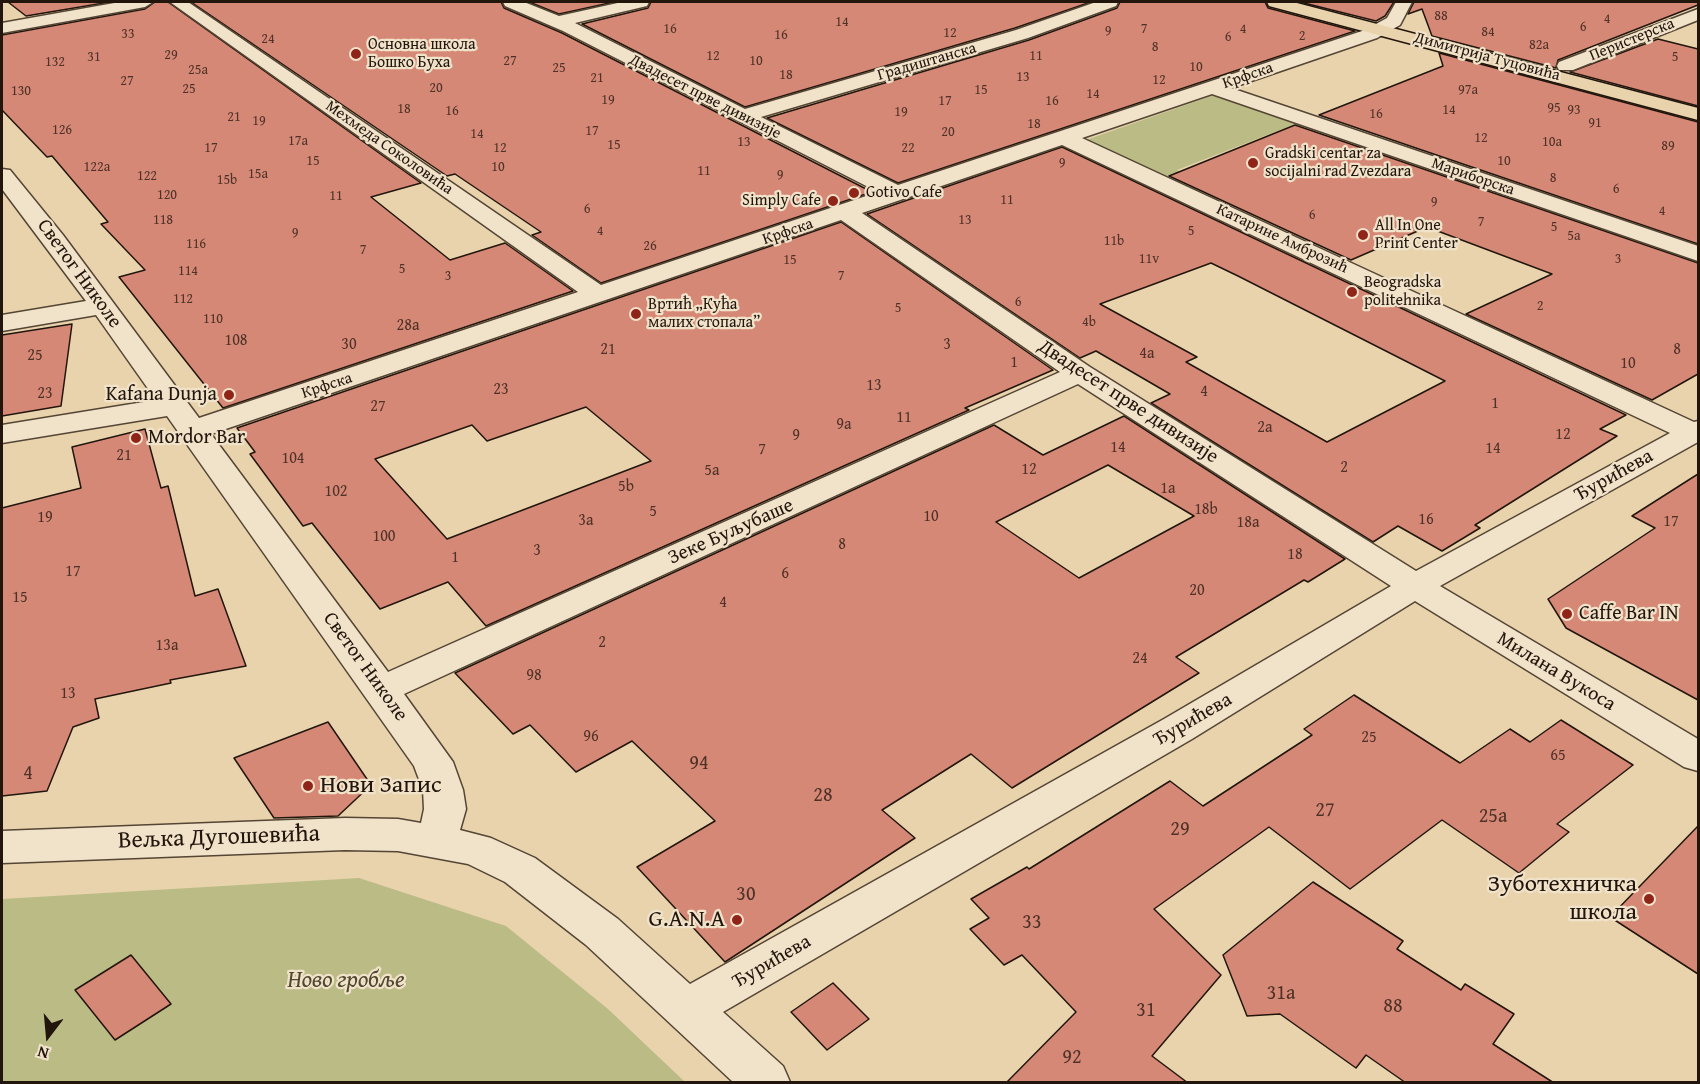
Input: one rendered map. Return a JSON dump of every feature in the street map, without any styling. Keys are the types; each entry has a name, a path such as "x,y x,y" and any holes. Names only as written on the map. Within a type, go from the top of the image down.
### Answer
{"main road":[{"name":"Димитрија Туцовића","path":"1275,2 1566,66 1698,101"},
{"name":"Димитрија Туцовића","path":"1320,2 1387,25 1698,114"}],"street":[{"path":"2,28 145,2"},
{"name":"Мехмеда Соколовића","path":"178,2 599,296"},
{"name":"Двадесет прве дивизије","path":"511,2 558,22 898,194"},
{"path":"558,22 641,2"},
{"name":"Градиштанска","path":"742,116 1022,34 1110,2"},
{"path":"1387,25 1404,2"},
{"name":"Перистерска","path":"1566,66 1698,14"},
{"name":"Крфска","path":"2,435 185,418 599,296 1213,88 1387,25"},
{"name":"Мариборска","path":"1213,88 1698,254"},
{"name":"Катарине Амброзић","path":"1065,138 1696,431"},
{"name":"Светог Николе","path":"2,175 55,240 433,762 443,790 445,809 437,840"},
{"name":"Двадесет прве дивизије","path":"845,212 1080,373 1415,586"},
{"path":"2,323 102,306"},
{"name":"Зеке Буљубаше","path":"381,690 1080,373"},
{"name":"Ђурићева","path":"687,1009 1178,729 1415,586 1696,431"},
{"name":"Милана Вукоса","path":"1415,586 1698,757"},
{"name":"Вељка Дугошевића","path":"2,847 345,834 398,835 437,840"},
{"path":"437,840 476,849 520,870 602,932 766,1083"}],"green space":[{"path":"1214,95 1298,123 1177,170 1228,193 1209,202 1086,140"},
{"name":"Ново гробље","path":"359,878 506,926 608,1009 685,1082 2,1082 2,899"}],"building":[{"path":"8,2 110,2 26,16"},
{"path":"155,2 168,2 421,183 371,197 450,260 505,243 573,291 223,408 119,277 145,270 101,224 108,222 52,156 47,157 2,110 2,35 145,9"},
{"path":"191,2 501,2 504,8 562,33 872,192 601,283 532,235 541,232 455,174 447,176"},
{"path":"529,2 614,2 559,14"},
{"path":"651,2 1091,2 1015,28 745,107 582,24 648,8"},
{"path":"1120,2 1265,2 1268,8 1355,31 898,183 767,118 1029,40 1117,8"},
{"path":"1300,2 1394,2 1385,16 1376,21"},
{"path":"1414,2 1698,2 1698,5 1558,60 1556,68 1432,36 1422,9 1408,14"},
{"path":"1658,39 1698,49 1698,106 1570,72"},
{"path":"1439,53 1698,122 1698,244 1319,115 1443,66"},
{"path":"1295,125 1698,263 1698,374 1652,400 1466,314 1552,274 1427,227 1351,260 1169,176"},
{"path":"1062,147 1626,415 1600,429 1617,436 1475,525 1480,528 1442,551 1398,526 1373,542 1151,403 1170,394 1096,351 1080,358 867,214","holes":["1211,263 1445,381 1327,442 1186,362 1197,357 1100,304"]},
{"path":"841,222 1053,370 965,408 969,410 486,626 448,582 380,609 312,523 303,526 250,454 255,452 237,428","holes":["586,407 651,461 447,539 375,459 472,425 487,441"]},
{"path":"72,324 61,406 2,416 2,335"},
{"path":"1124,416 1345,559 1308,582 1304,580 1176,657 1199,673 1012,788 971,754 882,810 915,838 725,962 637,867 715,821 632,741 576,772 530,725 513,734 455,673 994,425 1043,455","holes":["1108,465 1194,516 1079,578 996,522"]},
{"path":"145,429 161,488 168,486 195,596 218,589 246,666 170,680 171,683 95,699 99,718 73,727 47,791 2,796 2,508 81,488 72,447"},
{"path":"1698,474 1698,700 1566,628 1548,599 1655,528 1632,516"},
{"path":"1354,695 1460,763 1510,729 1530,742 1561,720 1633,765 1557,824 1569,832 1519,873 1442,820 1350,889 1269,827 1154,909 1221,975 1152,1056 1188,1083 1006,1083 1076,1012 1022,955 1004,965 970,929 989,918 971,899 1027,867 1029,869 1170,781 1203,806 1312,735 1304,729"},
{"path":"328,722 371,785 338,816 274,818 234,758"},
{"path":"1698,826 1698,974 1610,917"},
{"path":"1313,882 1403,941 1397,949 1461,990 1465,984 1514,1014 1493,1044 1554,1083 1406,1083 1366,1055 1356,1068 1280,1014 1247,1016 1223,955"},
{"path":"131,955 171,1004 115,1040 75,990"},
{"path":"833,983 869,1019 827,1050 791,1012"}],"place":[{"name":"Основна школа Бошко Буха","path":"356,54"},
{"name":"Gradski centar za socijalni rad Zvezdara","path":"1253,163"},
{"name":"Gotivo Cafe","path":"854,193"},
{"name":"Simply Cafe","path":"833,201"},
{"name":"All In One Print Center","path":"1363,235"},
{"name":"Beogradska politehnika","path":"1352,292"},
{"name":"Вртић „Кућа малих стопала”","path":"636,314"},
{"name":"Kafana Dunja","path":"229,395"},
{"name":"Mordor Bar","path":"136,438"},
{"name":"Caffe Bar IN","path":"1567,614"},
{"name":"Нови Запис","path":"308,786"},
{"name":"Зуботехничка школа","path":"1649,899"},
{"name":"G.A.N.A","path":"737,920"}]}
